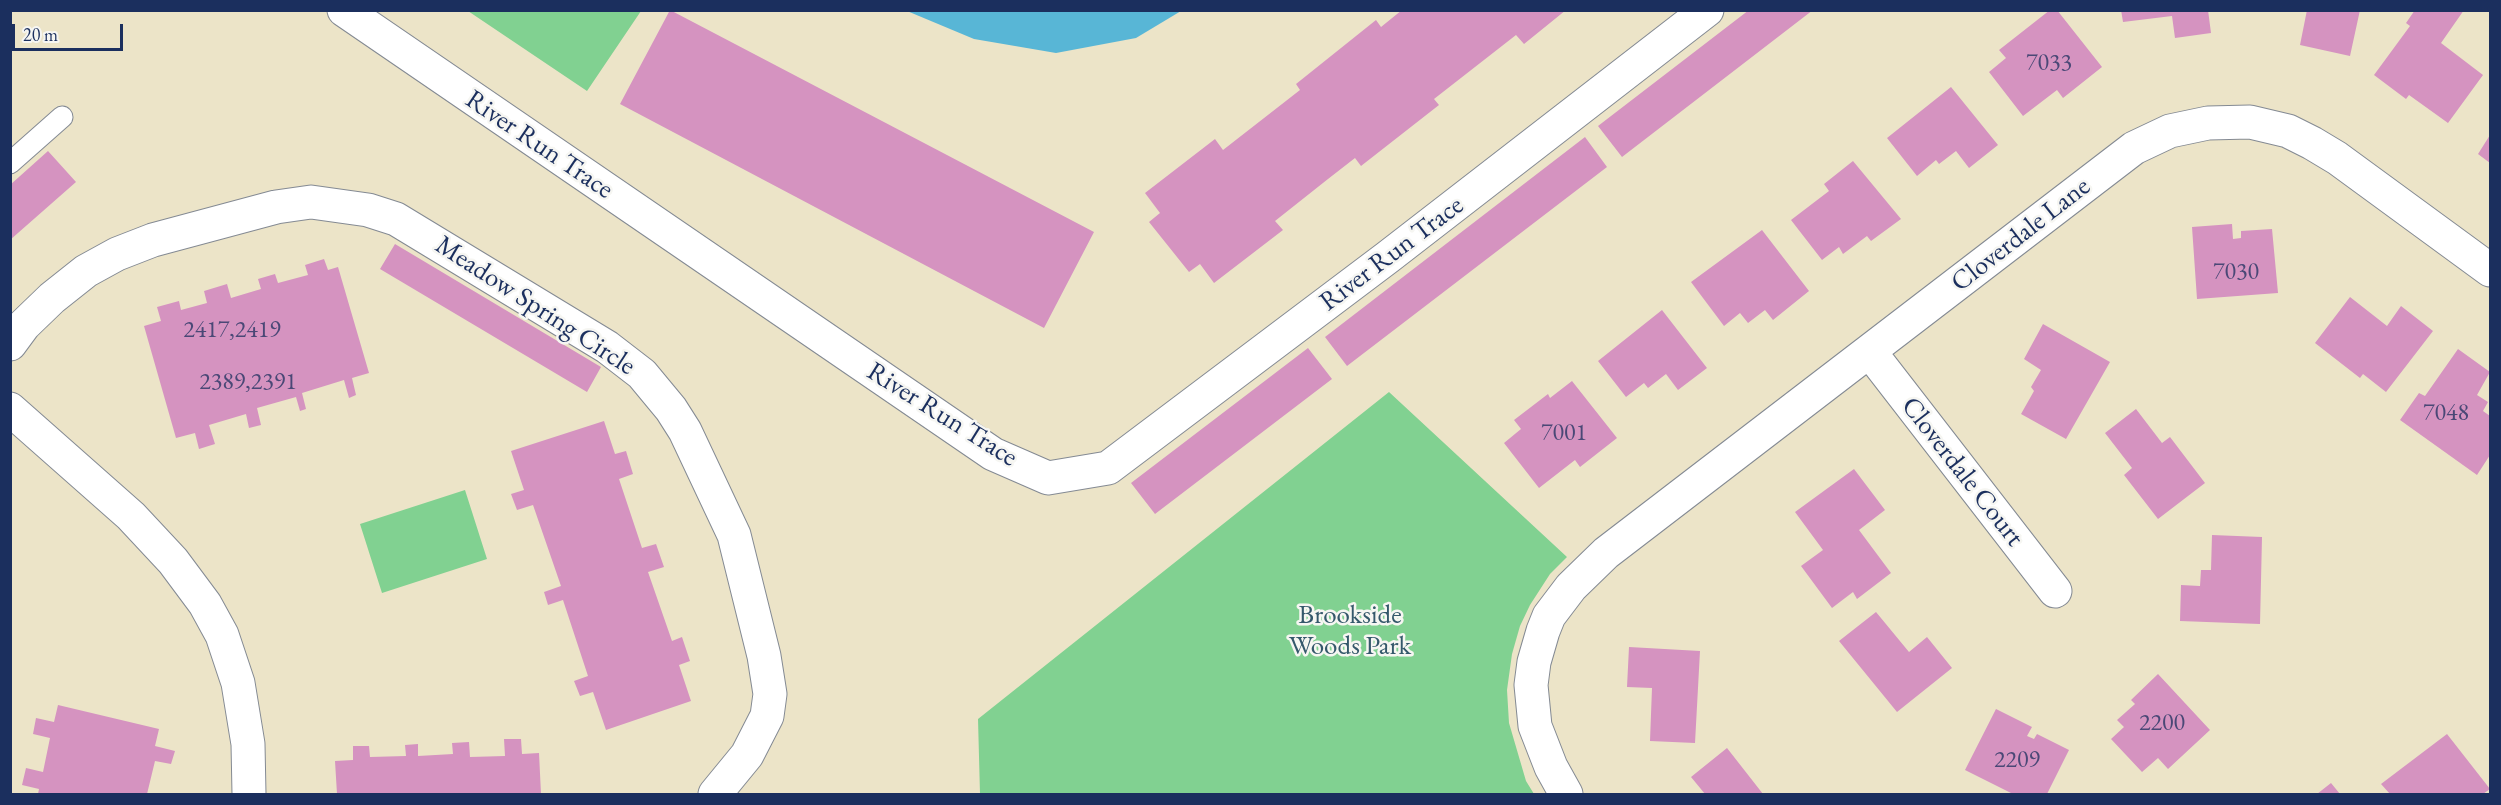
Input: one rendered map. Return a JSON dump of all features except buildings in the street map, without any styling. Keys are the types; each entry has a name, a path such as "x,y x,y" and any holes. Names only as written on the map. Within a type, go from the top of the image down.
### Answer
{"street":[{"name":"River Run Trace","path":"344,10 993,454 1048,478 1108,468 1379,264 1707,10"},
{"name":"Cloverdale Lane","path":"1566,795 1551,767 1535,726 1531,685 1537,648 1550,616 1586,570 2134,148 2170,131 2208,123 2231,121 2288,131 2312,143 2490,270"},
{"name":"Meadow Spring Circle","path":"10,344 24,325 60,291 86,271 117,254 153,240 265,210 311,202 368,210 396,219 607,348 642,374 671,409 685,431 734,535 761,645 769,684 770,703 767,716 747,755 715,795"},
{"name":"Cloverdale Court","path":"1870,352 2055,591"},
{"path":"10,410 131,516 184,574 210,611 229,651 240,692 248,744 249,795"}],"lane":[{"path":"10,163 62,117"}],"green space":[{"path":"468,11 641,11 587,91"},
{"name":"Brookside Woods Park","path":"1389,392 1567,557 1550,574 1530,605 1520,626 1512,654 1507,690 1509,723 1526,781 1534,794 980,794 978,719"},
{"path":"465,490 487,559 382,593 360,524"}],"water":[{"path":"907,11 1181,11 1136,38 1056,53 974,39"}]}
